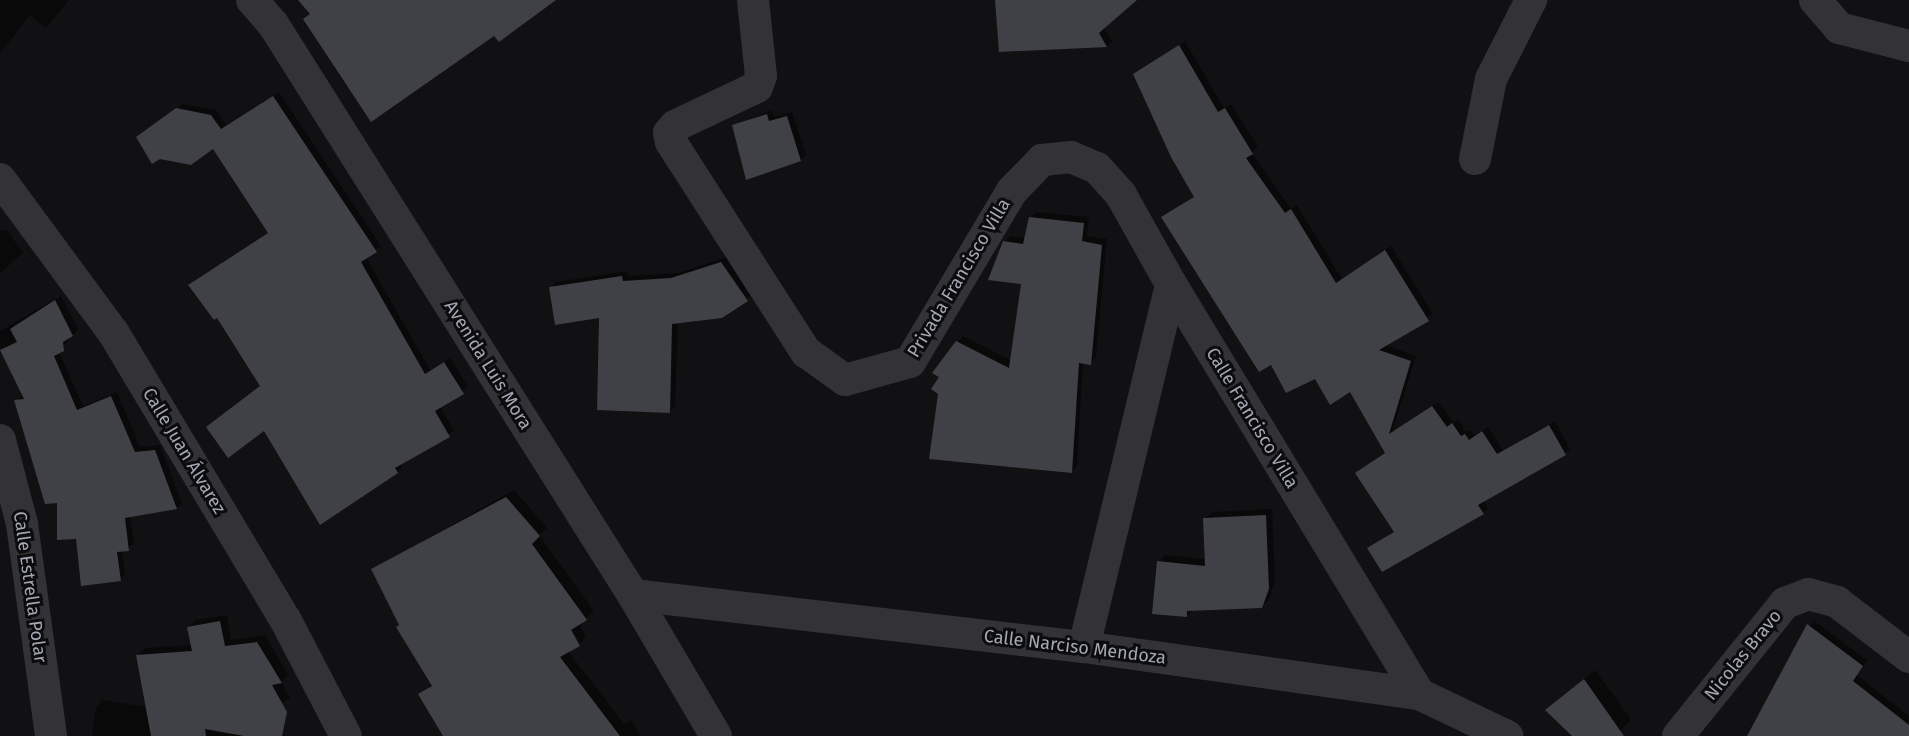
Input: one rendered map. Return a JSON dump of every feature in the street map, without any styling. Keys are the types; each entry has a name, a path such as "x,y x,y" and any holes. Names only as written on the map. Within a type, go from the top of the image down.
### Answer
{"street":[{"name":"Avenida Luis Mora","path":"252,0 273,24 633,595 716,736"},
{"name":"Privada Francisco Villa","path":"753,0 761,76 757,87 675,126 669,133 670,142 806,352 845,380 910,362 1012,191 1042,160 1071,157"},
{"path":"1475,159 1491,79 1531,0"},
{"path":"1815,0 1839,28 1909,46"},
{"name":"Calle Francisco Villa","path":"1071,157 1097,168 1121,195 1171,284 1419,694"},
{"name":"Calle Juan Álvarez","path":"0,179 113,332 285,619 346,736"},
{"path":"1084,647 1171,284"},
{"name":"Calle Estrella Polar","path":"0,440 22,524 51,736"},
{"name":"Nicolas Bravo","path":"1678,736 1785,603 1808,594 1837,602 1909,657"},
{"name":"Calle Narciso Mendoza","path":"633,595 1084,647 1419,694 1507,736"}],"building":[{"path":"298,0 556,0 499,42 494,36 371,122 303,19 310,14"},
{"path":"995,0 1137,0 1099,33 1107,47 999,52"},
{"path":"1179,45 1218,112 1225,108 1253,154 1246,158 1285,213 1291,209 1336,283 1385,250 1429,321 1379,350 1411,361 1389,434 1432,406 1447,427 1452,423 1461,436 1465,434 1469,440 1482,431 1497,454 1549,425 1566,455 1478,505 1484,514 1382,572 1367,548 1394,532 1355,473 1385,453 1350,392 1330,405 1315,379 1286,393 1271,365 1259,372 1161,217 1194,197 1171,157 1133,74"},
{"path":"273,96 377,252 361,262 425,374 444,362 464,394 435,411 450,437 395,468 398,473 320,525 264,431 228,458 206,427 260,386 217,318 214,320 188,285 268,233 213,149 191,165 160,159 152,164 136,137 176,108 211,115 221,129"},
{"path":"767,114 769,121 787,116 801,161 746,180 732,125"},
{"path":"1029,217 1084,223 1082,241 1102,245 1091,365 1079,363 1072,473 929,459 938,394 931,389 939,377 932,373 956,341 1009,368 1021,284 988,280 1003,241 1023,244"},
{"path":"721,262 748,301 722,318 672,324 670,413 597,410 599,318 555,325 549,287 622,276 623,281 671,278"},
{"path":"55,300 73,336 63,342 64,351 54,356 77,410 111,396 135,452 155,450 177,509 125,518 129,551 117,552 121,581 81,586 76,539 57,540 57,503 45,504 14,400 24,399 0,350 17,342 10,329"},
{"path":"506,497 540,536 532,544 587,620 571,630 580,646 560,657 620,736 443,736 418,694 432,686 396,627 399,625 371,569"},
{"path":"1266,515 1269,589 1262,608 1187,611 1187,617 1152,614 1157,561 1205,566 1203,518"},
{"path":"220,621 225,646 257,642 282,683 272,685 287,712 282,736 244,736 205,729 206,736 151,736 136,655 192,651 187,627"},
{"path":"1807,624 1863,666 1853,681 1909,725 1909,736 1747,736"},
{"path":"1584,679 1624,736 1572,736 1545,710"}]}
